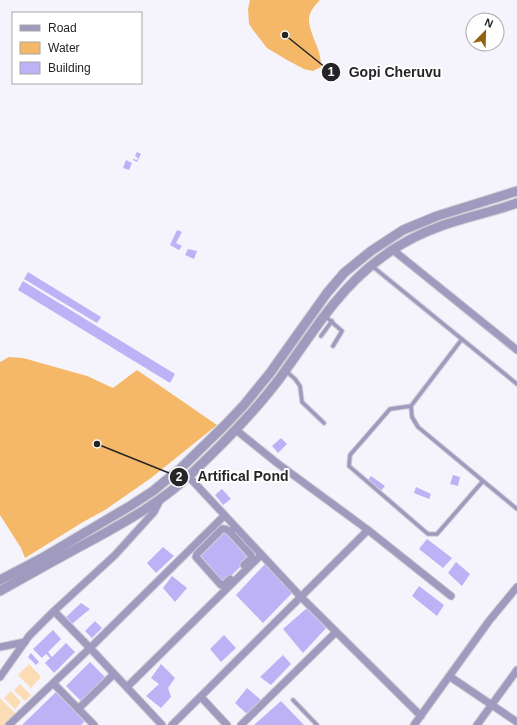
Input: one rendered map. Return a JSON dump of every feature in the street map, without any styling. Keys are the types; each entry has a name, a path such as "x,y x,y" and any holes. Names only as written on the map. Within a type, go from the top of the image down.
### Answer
{"street":[{"path":"0,580 105,522 153,491 181,468 244,405 270,373 344,273 371,251 403,230 437,216 517,191"},
{"path":"0,591 109,531 160,500 189,477 253,412 285,370 328,319 336,300 352,281 372,265 408,240 440,226 517,203"},
{"path":"393,250 517,350"},
{"path":"363,258 372,265"},
{"path":"236,430 277,463 368,530 451,596"},
{"path":"189,477 224,516 233,530 248,546 261,555 301,598 420,716"},
{"path":"153,491 160,500"},
{"path":"0,677 29,636 115,555 154,512 160,500"},
{"path":"9,725 90,648 224,516"},
{"path":"233,530 222,529 196,556 196,558 221,585 225,584 250,559 251,555 248,546"},
{"path":"172,725 368,530"},
{"path":"127,688 261,555"},
{"path":"414,725 490,621 517,587"},
{"path":"54,611 162,725"},
{"path":"241,725 336,632"},
{"path":"0,647 25,642"},
{"path":"477,725 517,670"},
{"path":"78,709 114,674"},
{"path":"449,676 517,722"},
{"path":"53,683 94,725"},
{"path":"200,697 227,725"}],"lane":[{"path":"372,265 517,384"},
{"path":"321,336 328,319 342,331 333,346"},
{"path":"462,339 411,406 412,416 418,427 517,509"},
{"path":"285,370 300,386 302,402 324,423"},
{"path":"411,406 390,409 350,455 349,466 428,534 437,534 483,481"},
{"path":"293,700 317,725"}],"shaded area":[{"path":"29,664 41,677 31,688 18,675"},
{"path":"20,684 31,695 25,701 14,690"},
{"path":"11,691 21,702 15,709 4,698"},
{"path":"0,698 16,714 5,725 0,725"}],"water":[{"path":"250,0 320,0 312,11 309,21 321,60 321,67 313,71 304,69 267,48 249,24 248,9"},
{"path":"9,357 23,358 87,376 113,388 137,370 217,425 151,478 105,510 25,558 21,548 0,515 0,362"}],"building":[{"path":"137,152 141,154 137,162 133,159 137,160 138,158 135,156"},
{"path":"126,160 132,163 129,170 123,168"},
{"path":"177,230 182,232 176,243 182,246 179,250 170,245"},
{"path":"188,249 197,251 194,259 185,255"},
{"path":"28,272 101,317 97,323 24,279"},
{"path":"23,281 175,374 170,383 18,290"},
{"path":"281,438 287,444 278,453 272,446"},
{"path":"453,475 460,477 458,486 450,484"},
{"path":"371,476 385,486 381,491 367,481"},
{"path":"416,487 431,494 429,499 414,493"},
{"path":"222,489 231,499 223,505 215,495"},
{"path":"225,532 250,557 223,584 198,559"},
{"path":"427,539 452,558 443,568 419,549"},
{"path":"163,547 174,556 156,573 147,563"},
{"path":"456,562 470,574 462,586 448,573"},
{"path":"265,564 293,592 263,623 236,595"},
{"path":"172,576 187,588 175,602 163,588"},
{"path":"419,586 444,605 437,616 412,596"},
{"path":"81,603 90,609 72,624 66,617"},
{"path":"307,608 327,627 303,653 283,629"},
{"path":"95,621 102,628 92,638 85,631"},
{"path":"53,630 61,639 48,652 52,657 66,643 75,652 54,673 45,663 50,658 46,654 42,658 33,649"},
{"path":"224,635 236,648 221,662 210,649"},
{"path":"31,653 39,662 36,665 28,657"},
{"path":"283,655 291,664 271,685 260,677"},
{"path":"90,662 107,679 83,703 66,686"},
{"path":"161,664 175,678 168,688 171,697 161,708 146,696 159,684 151,678"},
{"path":"247,688 261,700 247,714 235,703"},
{"path":"57,691 85,721 81,725 22,725"},
{"path":"281,701 304,725 254,725"}],"place":[{"name":"Gopi Cheruvu","path":"285,35"},
{"name":"Artifical Pond","path":"97,444"}]}
